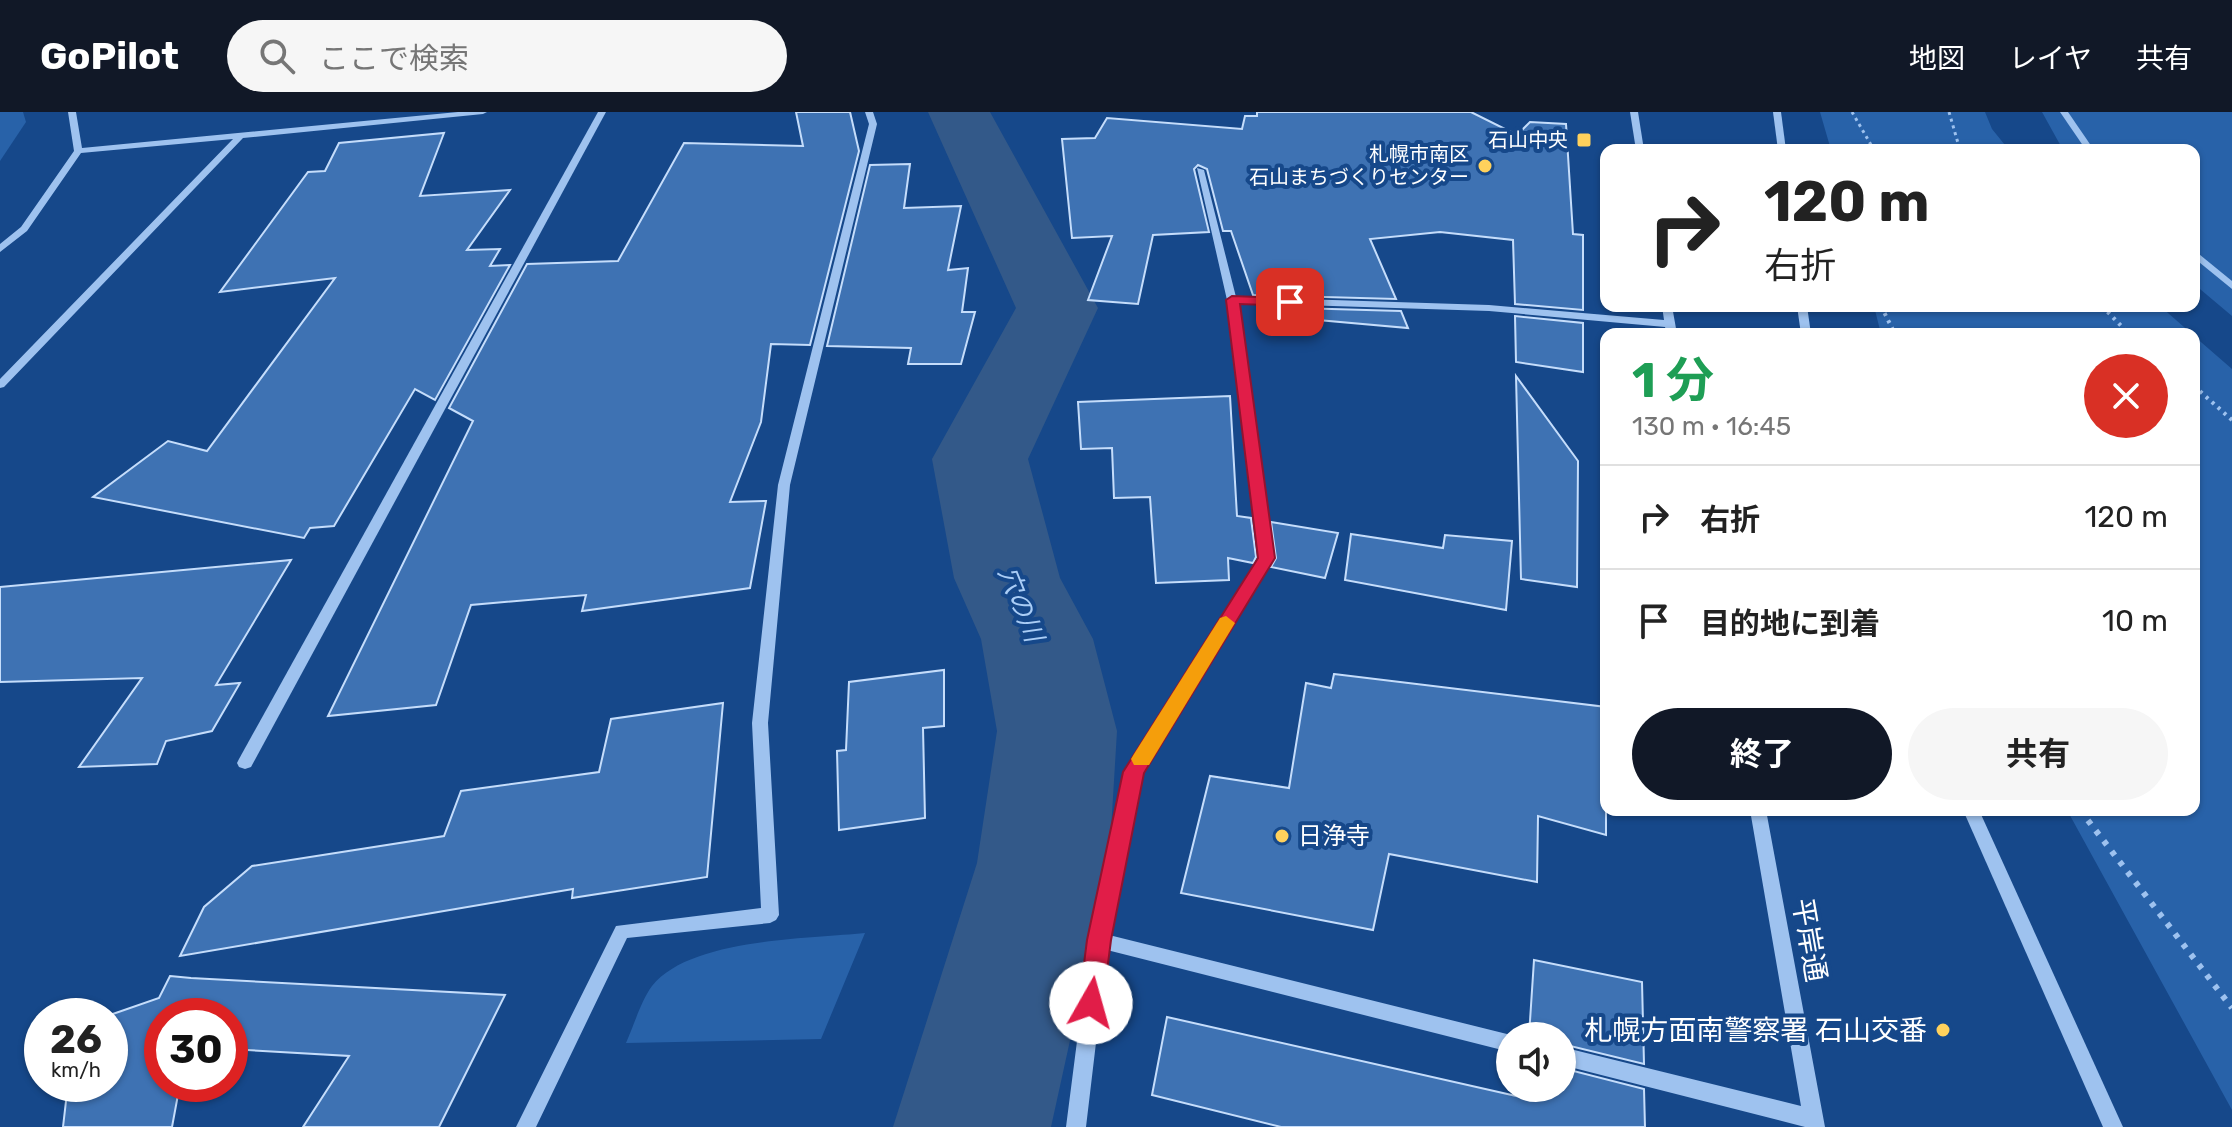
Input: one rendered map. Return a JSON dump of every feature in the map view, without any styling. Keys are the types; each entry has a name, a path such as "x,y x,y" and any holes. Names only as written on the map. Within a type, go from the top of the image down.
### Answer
{"street":[{"path":"0,249 24,229 78,151 72,112"},
{"path":"78,151 412,115 483,112"},
{"path":"245,763 602,112"},
{"path":"526,1127 622,931 770,915 760,723 784,485 873,124 869,112"},
{"path":"1634,112 1639,144"},
{"path":"1777,112 1781,144"},
{"path":"2064,112 2086,144"},
{"path":"0,385 242,134"},
{"path":"1076,1127 1099,940 1134,772 1266,558 1232,300 1200,170"},
{"path":"2200,258 2232,286"},
{"path":"1232,300 1489,308 1662,328"},
{"name":"平岸通","path":"1759,816 1815,1123"},
{"path":"1974,816 2113,1127"},
{"path":"1099,940 1496,1039"},
{"path":"1576,1060 1815,1123"}],"path":[{"path":"1852,112 1871,144"},
{"path":"1949,112 1958,144"},
{"path":"2108,312 2123,328"},
{"path":"2200,391 2232,420"},
{"path":"2085,816 2232,1008"}],"shaded area":[{"path":"0,112 23,112 26,122 0,161"},
{"path":"1820,112 1985,112 1992,129 2004,144 1829,144"},
{"path":"2042,112 2232,112 2232,316 2200,289 2200,144 2060,144"},
{"path":"1876,312 2167,312 2185,328 1880,328"},
{"path":"2200,341 2232,369 2232,1110 2070,816 2200,816"},
{"path":"865,933 821,1039 626,1043 652,986 670,970 693,958 751,944"}],"building":[{"path":"796,112 850,112 859,151 810,345 771,344 761,422 730,502 766,501 750,588 582,611 586,595 471,605 436,705 328,716 473,421 449,408 527,264 618,261 684,143 803,146"},
{"path":"1257,112 1471,112 1517,135 1530,122 1566,124 1573,234 1583,235 1583,310 1515,304 1513,240 1440,232 1370,239 1396,299 1253,295 1231,231 1223,231 1207,169 1198,165 1194,169 1209,232 1153,235 1138,304 1088,300 1112,236 1072,238 1062,139 1095,138 1107,118 1242,129 1245,116 1257,116"},
{"path":"444,133 420,196 510,190 467,250 500,249 490,266 510,265 435,400 415,389 334,526 310,528 304,538 93,497 168,441 207,451 335,278 220,292 308,172 325,171 339,143"},
{"path":"910,164 904,208 961,206 948,270 968,268 962,312 975,312 961,364 908,364 911,348 827,346 870,165"},
{"path":"1258,307 1401,311 1408,328 1261,315"},
{"path":"1515,316 1583,323 1583,372 1516,362"},
{"path":"1516,376 1578,461 1577,587 1521,579"},
{"path":"1230,396 1237,516 1251,518 1256,557 1253,563 1228,558 1229,580 1156,583 1150,497 1114,498 1112,448 1081,449 1078,402"},
{"path":"1271,522 1338,533 1325,578 1271,567 1276,558"},
{"path":"1351,534 1443,548 1445,535 1512,541 1506,610 1345,580"},
{"path":"291,560 216,685 240,683 212,731 166,741 157,764 79,767 142,678 0,682 0,587"},
{"path":"944,670 944,726 923,728 925,818 839,830 837,751 846,750 849,682"},
{"path":"1334,674 1600,706 1600,816 1606,816 1606,835 1538,816 1537,882 1389,854 1373,930 1181,893 1210,776 1289,788 1306,683 1331,688"},
{"path":"723,703 707,877 572,898 573,889 180,956 204,907 252,866 444,836 461,791 599,772 611,719"},
{"path":"1534,960 1642,982 1644,1064 1576,1047 1576,1022 1530,1022"},
{"path":"170,976 505,995 439,1127 303,1127 349,1056 248,1050 248,998 159,998"},
{"path":"144,1003 144,1102 177,1102 172,1127 63,1127 66,1102 128,1102 128,1009"},
{"path":"1167,1017 1496,1091 1496,1102 1576,1102 1576,1072 1644,1089 1645,1127 1281,1127 1152,1095"}],"waterway":[{"name":"穴の川","path":"959,112 1057,308 980,459 1007,578 1037,639 1057,731 1043,863 972,1127"}],"slow traffic":[{"path":"1142,759 1226,623"}],"place":[{"name":"石山中央","path":"1584,140"},
{"name":"札幌市南区 石山まちづくりセンター","path":"1485,166"},
{"name":"日浄寺","path":"1282,836"},
{"name":"札幌方面南警察署 石山交番","path":"1943,1030"}],"route":[{"path":"1091,1003 1099,940 1134,772 1266,558 1232,300 1290,302"}]}
